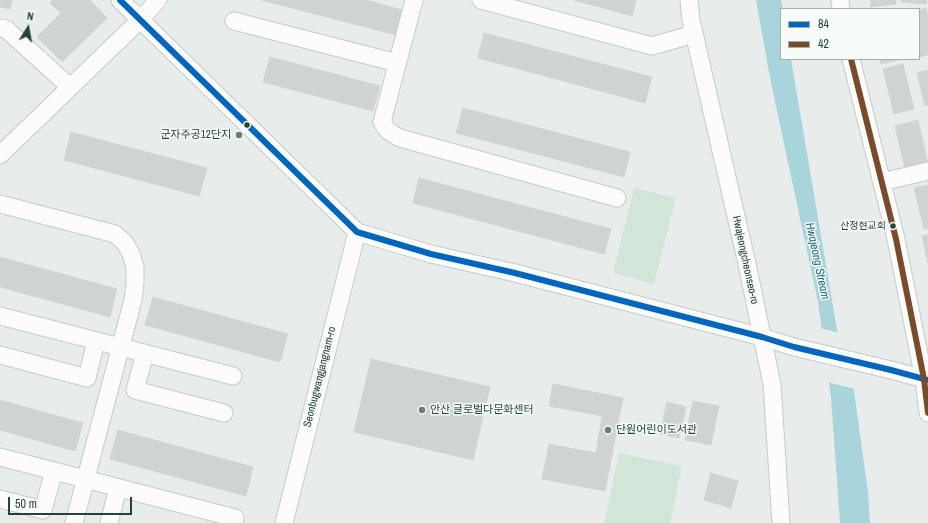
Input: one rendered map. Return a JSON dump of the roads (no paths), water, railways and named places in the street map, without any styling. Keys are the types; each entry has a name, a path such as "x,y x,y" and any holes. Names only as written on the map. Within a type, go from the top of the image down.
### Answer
{"street":[{"path":"120,0 357,232 431,254 515,273 762,336 794,347 891,370 926,380"},
{"path":"0,155 140,20 158,0"},
{"path":"414,0 382,122 388,131 400,138 617,198"},
{"path":"481,0 652,46 694,34"},
{"name":"Hwajeongcheonseo-ro","path":"690,0 691,20 747,264 772,384 781,523"},
{"path":"234,21 397,63"},
{"path":"0,28 6,29 70,87"},
{"path":"851,60 896,239 926,380 928,413"},
{"path":"882,182 928,171"},
{"path":"0,204 115,234 125,242 135,267 136,283 134,300 74,523"},
{"name":"Seonbugwangjangnam-ro","path":"284,523 357,232"},
{"path":"0,316 233,376"},
{"path":"0,355 87,378 96,341"},
{"path":"145,353 135,390 224,413"},
{"path":"0,458 235,518 234,523"},
{"path":"0,499 44,510 54,471"},
{"path":"109,523 118,488"}],"water":[{"name":"Hwajeong Stream","path":"756,0 781,0 783,8 780,8 780,60 791,60 837,330 854,391 868,492 870,523 840,523 831,398 818,302 771,83"}],"place":[{"name":"군자주공12단지","path":"239,135"},
{"name":"산정현교회","path":"893,226"},
{"name":"안산 글로벌다문화센터","path":"422,410"},
{"name":"단원어린이도서관","path":"608,430"}]}
